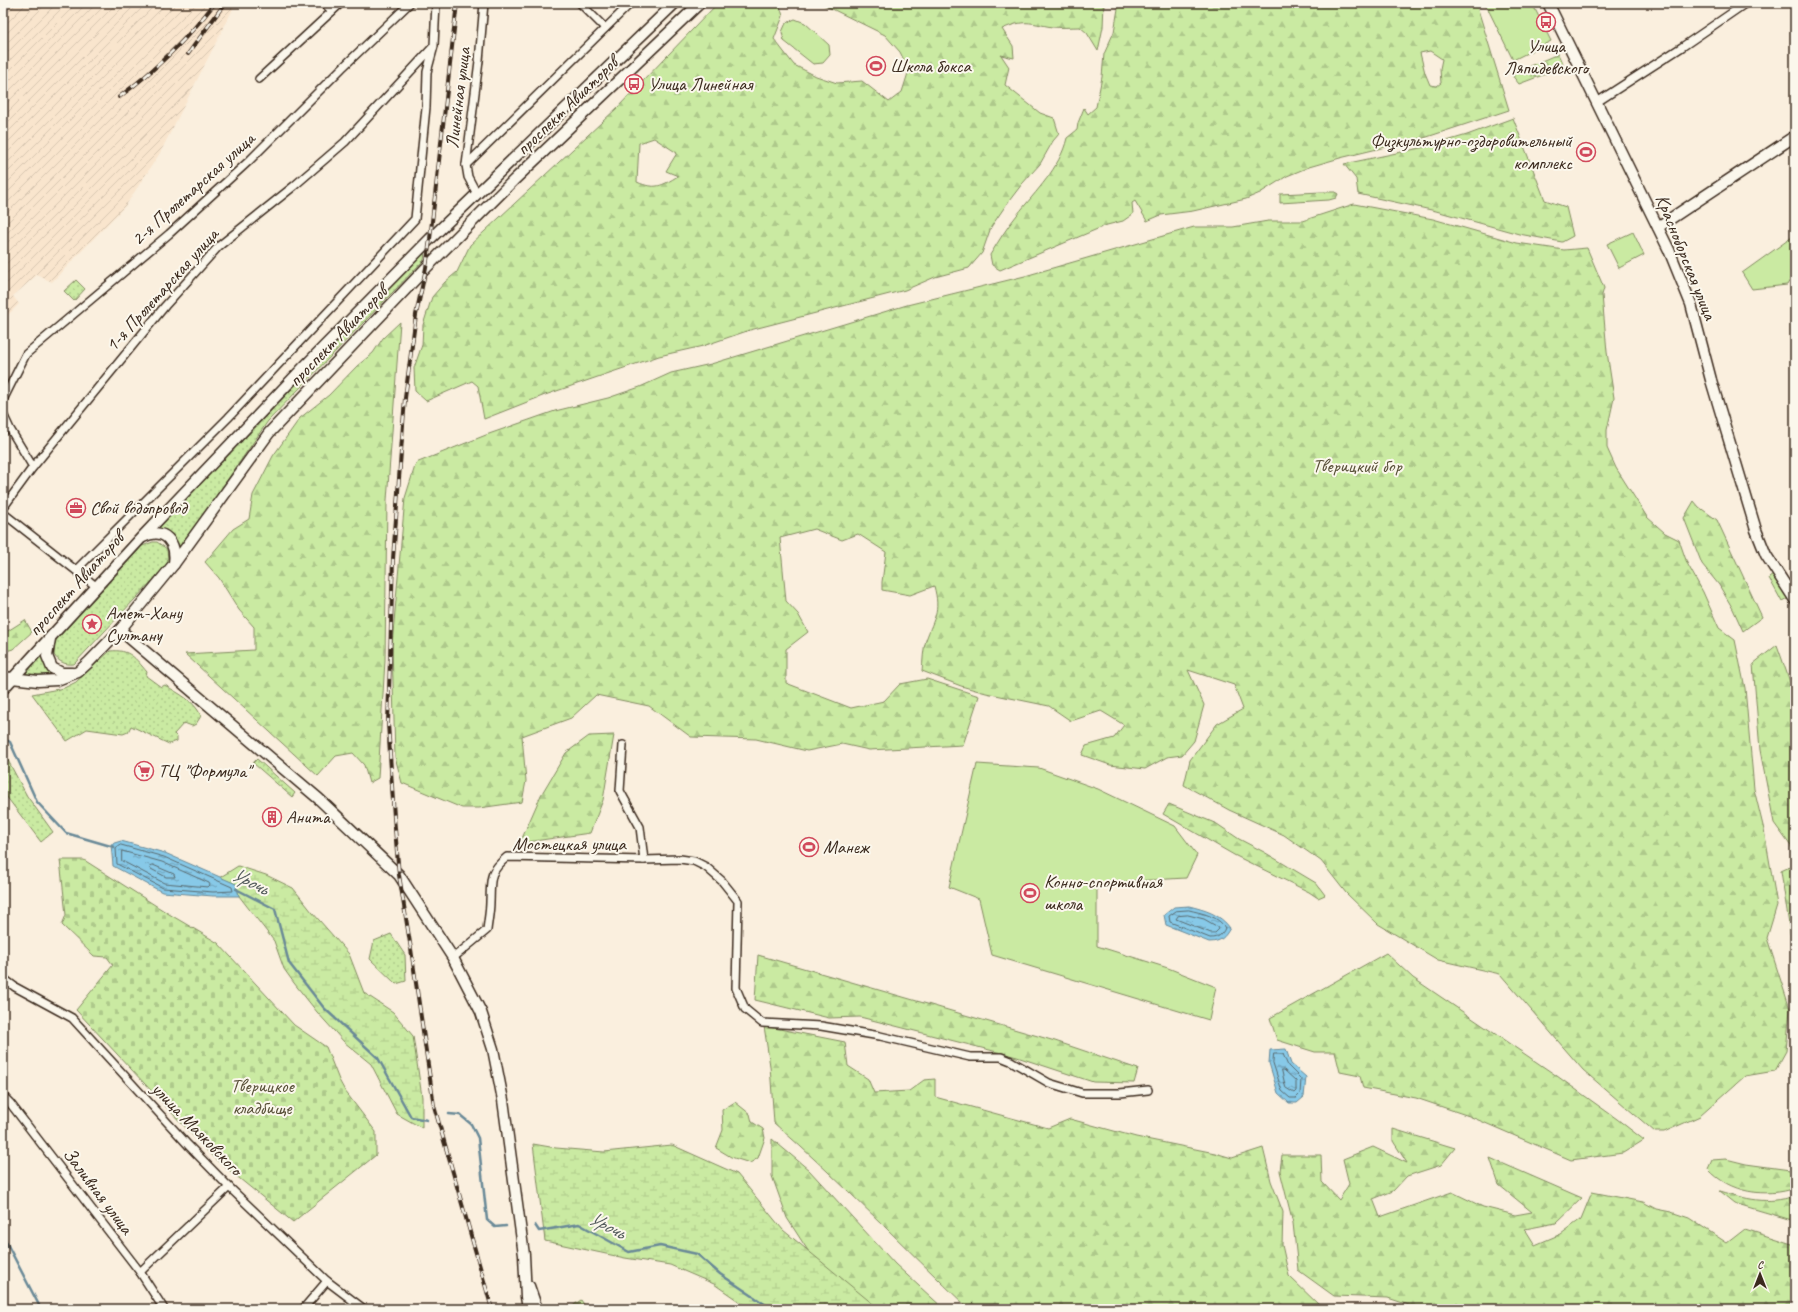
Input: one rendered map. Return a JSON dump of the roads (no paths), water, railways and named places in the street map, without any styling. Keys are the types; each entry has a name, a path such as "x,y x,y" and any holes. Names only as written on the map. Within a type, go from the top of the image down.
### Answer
{"main road":[{"name":"проспект Авиаторов","path":"3,689 8,678 51,638 142,537 304,367 477,194 675,3"},
{"name":"проспект Авиаторов","path":"8,678 38,681 57,680 78,672 89,662 120,630 174,564 269,433 426,268 514,180 700,3"},
{"name":"Красноборская улица","path":"1548,3 1658,227 1691,304 1711,380 1756,530 1766,556 1795,600"},
{"path":"1658,227 1795,136"},
{"path":"142,537 150,533 158,533 171,541 175,549 174,564"},
{"path":"120,630 320,799 399,875 453,958 480,1012 493,1049 503,1100 526,1279 528,1309"},
{"path":"51,638 47,650 47,656 52,668 62,673 78,672"},
{"path":"526,1279 537,1309"}],"street":[{"path":"324,3 332,11"},
{"path":"258,79 341,3"},
{"name":"2-я Пролетарская улица","path":"3,400 26,354 169,234 249,161 342,68 410,3"},
{"path":"434,46 436,3"},
{"name":"Линейная улица","path":"477,194 468,177 466,165 479,61 484,3"},
{"path":"580,3 605,28"},
{"name":"проспект Авиаторов","path":"466,165 631,3"},
{"path":"1597,102 1682,48 1746,3"},
{"name":"проспект Авиаторов","path":"76,570 228,418 415,218 426,107 427,72 434,46"},
{"name":"1-я Пролетарская улица","path":"3,508 33,467 165,306 219,246 294,186 345,142 434,46"},
{"path":"3,414 10,429 33,467"},
{"path":"3,512 97,587"},
{"path":"623,745 620,792 640,827 644,860"},
{"name":"Мостецкая улица","path":"453,958 487,930 490,903 490,880 497,866 507,857 644,860 680,859 694,862 706,867 738,900 736,988 744,1009 762,1023 821,1026 880,1036 970,1057 1001,1057 1012,1061 1049,1083 1082,1093 1120,1093 1148,1090"},
{"name":"улица Маяковского","path":"3,978 15,987 72,1018 188,1145 229,1187 326,1281 364,1309"},
{"name":"Заливная улица","path":"3,1096 15,1109 140,1272 164,1309"},
{"path":"140,1272 229,1187"},
{"path":"303,1309 326,1281"}],"water":[{"path":"121,841 165,853 236,884 239,896 213,896 162,892 113,866 111,844"},
{"path":"1189,906 1217,916 1230,928 1220,940 1209,942 1166,925 1164,915 1174,907"},
{"path":"1286,1049 1291,1064 1306,1077 1304,1097 1297,1103 1289,1103 1278,1093 1269,1063 1270,1050"}],"waterway":[{"name":"Урочь","path":"3,738 10,742 37,802 66,833 114,847"},
{"name":"Урочь","path":"236,889 275,909 289,963 324,1008 378,1058 411,1117 427,1120"},
{"name":"Урочь","path":"449,1114 460,1115 471,1124 478,1138 487,1220 495,1227 506,1226"},
{"name":"Урочь","path":"535,1225 539,1231 579,1224 629,1252 660,1246 697,1254 720,1274 770,1309"},
{"path":"3,1236 41,1309"}],"railway":[{"path":"119,97 158,65 193,29 215,3"},
{"path":"188,54 225,3"},
{"path":"457,3 430,239 426,268 416,315 405,398 393,559 388,723 399,875 434,1106 492,1309"}],"place":[{"name":"Улица Ляпидевского","path":"1546,22"},
{"name":"Школа бокса","path":"876,66"},
{"name":"Улица Линейная","path":"634,84"},
{"name":"Физкультурно-оздоровительный комплекс","path":"1586,152"},
{"name":"Свой водопровод","path":"76,508"},
{"name":"Амет-Хану Султану","path":"92,624"},
{"name":"ТЦ \"Формула\"","path":"144,771"},
{"name":"Анита","path":"272,817"},
{"name":"Манеж","path":"809,847"},
{"name":"Конно-спортивная школа","path":"1030,893"}],"park label":[{"name":"Тверицкий бор","path":"1357,466"},
{"name":"Тверицкое кладбище","path":"262,1097"}]}
